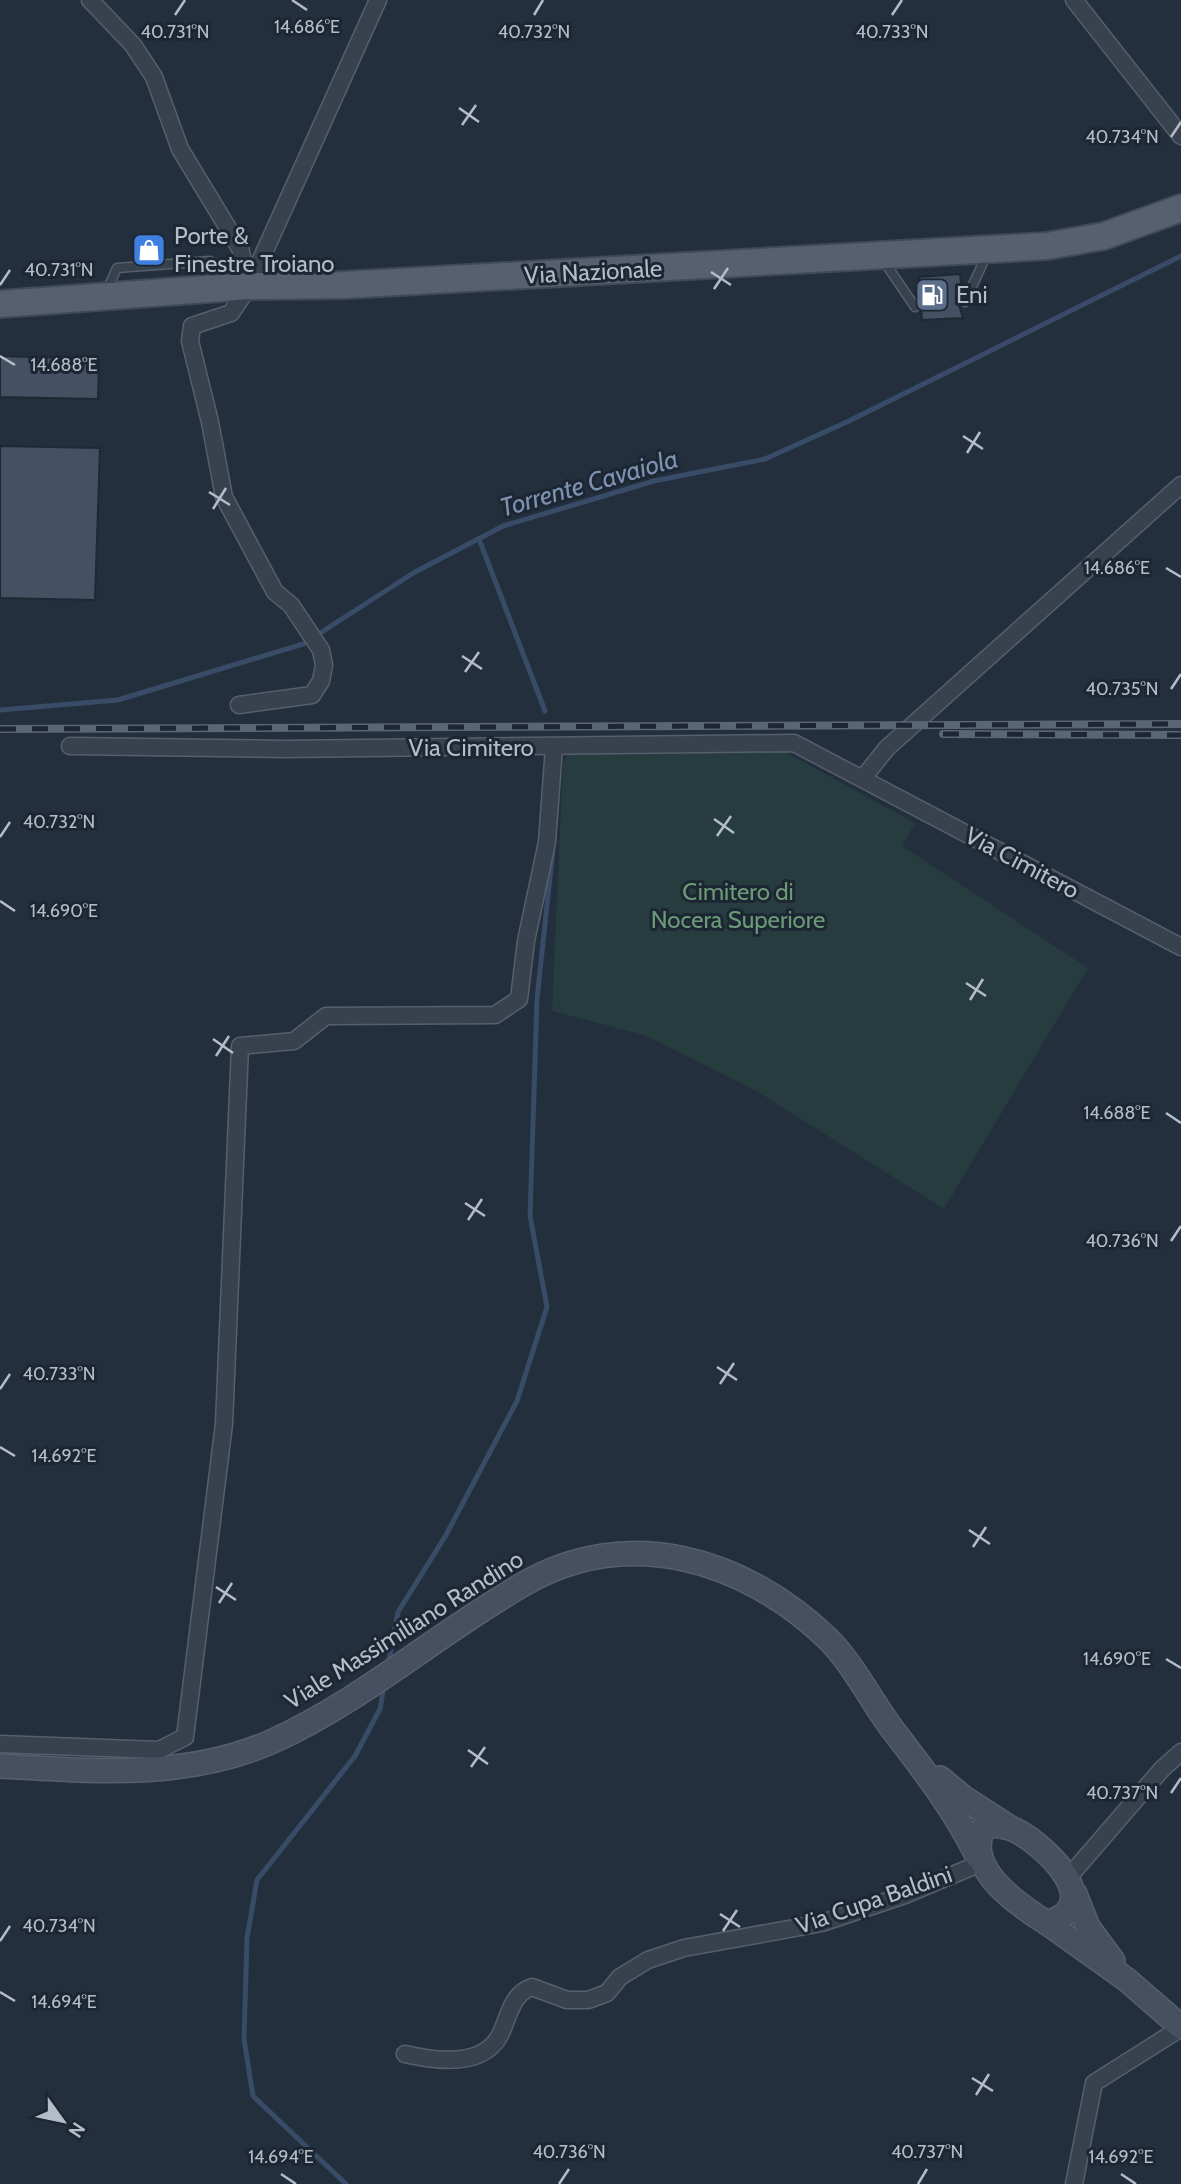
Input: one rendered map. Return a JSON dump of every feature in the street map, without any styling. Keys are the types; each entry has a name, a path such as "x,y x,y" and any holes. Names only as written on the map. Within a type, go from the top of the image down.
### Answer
{"main road":[{"name":"Via Nazionale","path":"0,304 250,286 344,285 1078,243 1132,227 1181,208"},
{"path":"1132,227 1160,226 1181,230"}],"street":[{"path":"90,0 133,45 154,77 180,149 240,248 250,286"},
{"path":"239,705 312,695 321,681 324,665 320,648 291,605 275,592 224,498 210,422 190,341 192,326 231,313 250,286 378,0"},
{"path":"1074,0 1181,135"},
{"path":"863,778 887,748 1181,485"},
{"name":"Via Cimitero","path":"70,746 261,749 794,743 1181,947"},
{"path":"0,1744 159,1750 185,1737 224,1424 240,1046 294,1041 326,1016 495,1015 519,999 526,942 547,842 554,747"},
{"name":"Viale Massimiliano Randino","path":"0,1766 124,1772 205,1762 271,1742 352,1699 523,1584 591,1557 622,1554 694,1559 733,1572 788,1603 822,1634 922,1763"},
{"path":"1047,1923 1061,1919 1072,1909 1071,1886 1162,1769 1181,1752"},
{"path":"922,1763 964,1798 1031,1842 1071,1886 1088,1927 1127,1980"},
{"path":"922,1763 980,1860 1020,1904 1127,1980 1181,2028 1094,2083 1074,2184"},
{"path":"980,1860 978,1840 983,1829 993,1825 1014,1829"},
{"name":"Via Cupa Baldini","path":"405,2054 423,2058 474,2058 499,2037 517,1996 524,1990 532,1987 566,2000 588,2000 607,1993 620,1977 648,1960 684,1948 822,1923 905,1895 980,1860"}],"lane":[{"path":"965,302 990,248"},
{"path":"879,255 915,307"}],"green space":[{"name":"Cimitero di Nocera Superiore","path":"776,747 915,823 902,846 1088,968 944,1209 758,1092 644,1035 552,1011 563,764 567,755 577,751"}],"building":[{"path":"960,274 962,293 958,302 963,318 922,320 919,277"},
{"path":"0,356 99,359 98,399 0,397"},
{"path":"0,446 100,448 95,600 0,598"}],"waterway":[{"name":"Torrente Cavaiola","path":"0,710 118,700 303,644 415,572 503,526 654,481 765,459 849,421 1181,256"},
{"path":"479,539 545,711"},
{"path":"388,1665 398,1612 446,1535 517,1401 547,1307 530,1216 537,999 553,849"},
{"path":"346,2184 253,2096 244,2039 247,1938 257,1880 355,1756 380,1709 384,1685"}],"railway":[{"path":"0,729 1181,724"},
{"path":"943,734 1181,735"}],"place":[{"name":"Porte & Finestre Troiano","path":"149,250"},
{"name":"Eni","path":"932,295"}]}
